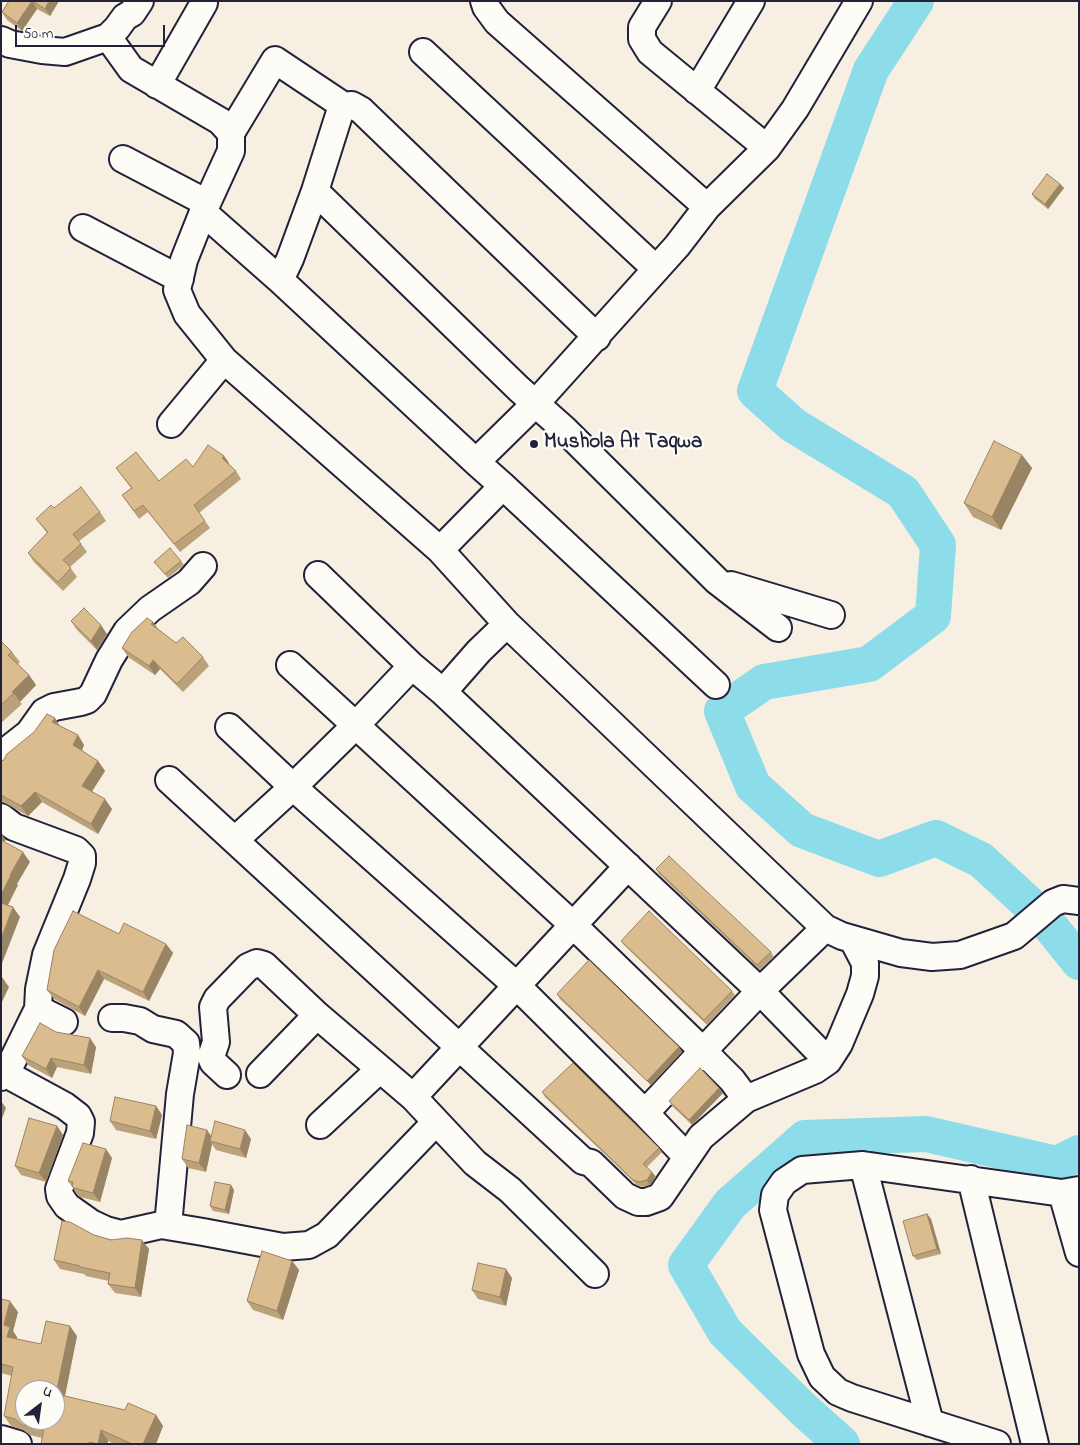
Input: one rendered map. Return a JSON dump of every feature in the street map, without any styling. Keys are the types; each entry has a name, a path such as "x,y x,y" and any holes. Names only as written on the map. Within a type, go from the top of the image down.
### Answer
{"street":[{"path":"1,40 10,44 42,50 65,52 108,36 125,17 132,13 140,1"},
{"path":"484,1 497,22 707,207"},
{"path":"658,1 642,27 642,39 650,52 767,148"},
{"path":"697,92 751,1"},
{"path":"476,462 536,404 677,246 707,207 767,148 795,109 859,1"},
{"path":"157,85 204,3"},
{"path":"108,36 131,68 220,121 230,133"},
{"path":"423,52 656,269"},
{"path":"597,337 360,110 352,105 344,106 275,60 230,133 230,151 184,260 177,290 187,314 224,360 440,550 508,624 825,928 852,940 901,953 932,957 960,955 1014,936 1053,903 1063,900 1079,902"},
{"path":"280,280 315,191 339,115 344,106"},
{"path":"123,159 205,207 280,280 716,685"},
{"path":"315,191 564,429 717,581 778,628"},
{"path":"83,228 180,279"},
{"path":"170,424 224,360"},
{"path":"440,550 503,486"},
{"path":"1,755 29,733 44,712 54,707 87,700 94,694 108,660 127,631 150,609 190,582 203,566"},
{"path":"318,575 412,666 443,692 760,991 828,1061"},
{"path":"717,581 831,615"},
{"path":"443,692 479,651 508,624"},
{"path":"290,665 573,925 732,1080 746,1099"},
{"path":"236,840 294,787 412,666"},
{"path":"229,727 517,986 687,1157"},
{"path":"168,780 236,840 583,1161 591,1163 625,1196 638,1202 646,1202 660,1197 701,1137 746,1099 815,1070 828,1061 839,1044 860,994 865,976 865,963 852,940"},
{"path":"1,817 14,827 76,850 82,856 77,879 46,955 39,989 38,1009 4,1075 65,1106 78,1116 80,1134 59,1189 60,1196 67,1206 91,1223 112,1232 127,1233 154,1226 168,1226 283,1248 309,1246 327,1235 436,1122"},
{"path":"412,1097 628,866"},
{"path":"645,1113 760,991 825,928"},
{"path":"227,1075 213,1062 211,1057 216,1042 213,1007 217,999 248,967 257,963 264,965 316,1015 412,1097 475,1163 510,1190 596,1274"},
{"path":"38,1009 64,1022"},
{"path":"260,1074 316,1015"},
{"path":"112,1018 140,1021 153,1030 176,1034 186,1043 187,1052 180,1094 168,1226"},
{"path":"320,1125 380,1069"},
{"path":"863,1165 930,1423"},
{"path":"997,1444 852,1398 838,1392 822,1377 811,1354 773,1210 775,1195 784,1182 802,1170 863,1165 970,1180 1070,1191 1079,1253"},
{"path":"970,1180 1035,1444"},
{"path":"1,1439 18,1444"}],"building":[{"path":"9,1 32,1 17,23 2,12"},
{"path":"32,1 49,1 45,9"},
{"path":"1047,174 1060,184 1045,204 1032,194"},
{"path":"994,441 1022,455 992,517 964,503"},
{"path":"208,445 224,456 222,458 236,471 194,505 205,521 174,544 143,505 134,511 122,495 132,488 116,468 136,452 159,481 186,459 193,467"},
{"path":"81,487 100,512 73,534 81,544 63,560 71,568 58,582 28,553 48,532 36,519 51,505 54,508"},
{"path":"170,548 181,561 165,574 154,562"},
{"path":"84,608 101,625 91,641 71,621"},
{"path":"147,618 153,622 151,624 176,643 183,637 203,657 177,684 153,660 149,666 122,648 132,632"},
{"path":"1,641 12,652 8,655 29,675 1,705"},
{"path":"47,714 55,718 52,722 78,735 73,745 98,761 82,786 105,799 91,824 35,792 21,806 1,795 1,759 3,761 7,754 34,732"},
{"path":"1,840 23,852 1,895"},
{"path":"669,856 771,952 757,965 656,869"},
{"path":"1,903 13,907 1,939"},
{"path":"73,911 119,934 124,923 166,944 143,992 98,970 79,1007 47,990 54,950"},
{"path":"649,911 732,991 704,1020 621,941"},
{"path":"589,960 679,1047 647,1081 557,994"},
{"path":"40,1023 56,1032 90,1038 84,1065 51,1058 46,1069 22,1056"},
{"path":"573,1063 659,1148 643,1164 652,1172 647,1180 640,1182 633,1180 542,1092"},
{"path":"700,1068 719,1088 689,1120 669,1101"},
{"path":"115,1097 156,1106 150,1131 110,1121"},
{"path":"29,1118 57,1126 39,1173 15,1166"},
{"path":"215,1121 245,1130 240,1149 210,1141"},
{"path":"187,1125 207,1130 199,1163 182,1159"},
{"path":"83,1143 106,1149 93,1193 74,1188 72,1186 73,1182 68,1181"},
{"path":"215,1182 231,1185 225,1210 210,1206"},
{"path":"927,1214 937,1249 913,1256 903,1221"},
{"path":"62,1221 70,1222 94,1235 111,1240 127,1238 142,1240 135,1288 108,1284 110,1273 54,1260"},
{"path":"262,1251 292,1261 277,1311 247,1301"},
{"path":"478,1263 506,1269 500,1297 472,1290"},
{"path":"1,1299 10,1301 4,1325 10,1327 7,1337 41,1344 46,1321 70,1326 59,1380 15,1380 15,1419 4,1416 13,1367 1,1364"},
{"path":"65,1396 125,1410 128,1403 156,1415 143,1444 132,1444 101,1430 98,1444 89,1442 89,1444 41,1444 44,1430 65,1430"}],"waterway":[{"path":"916,1 871,70 755,391 793,425 903,492 938,545 933,616 869,664 764,682 722,711 753,786 802,830 879,859 936,838 981,860 1041,915 1079,962"},
{"path":"842,1444 804,1410 725,1332 686,1265 730,1204 805,1138 926,1134 1057,1164 1079,1153"}],"place":[{"name":"Mushola At Taqwa","path":"534,444"}]}
